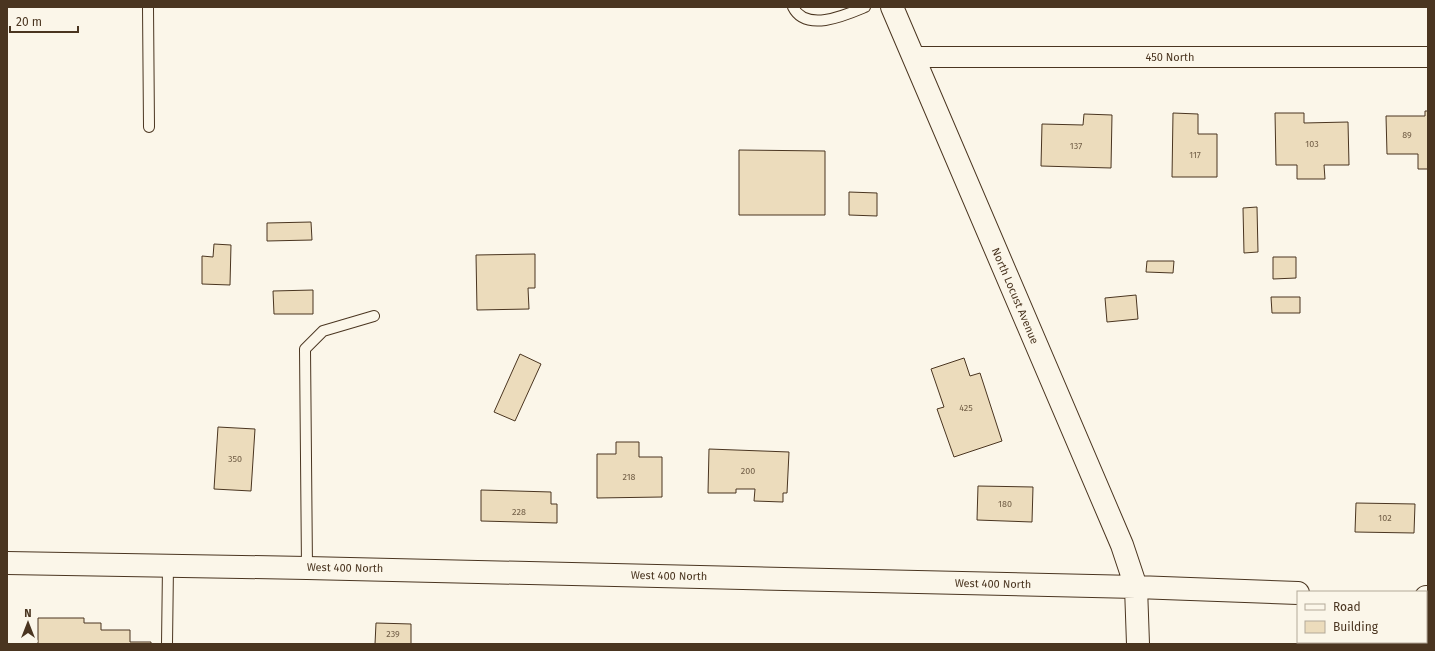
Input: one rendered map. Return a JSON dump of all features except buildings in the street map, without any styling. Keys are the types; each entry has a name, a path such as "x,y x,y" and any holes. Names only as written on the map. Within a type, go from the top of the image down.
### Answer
{"street":[{"name":"North Locust Avenue","path":"892,7 1122,545 1136,587 1138,644"},
{"name":"450 North","path":"913,57 1428,57"},
{"name":"West 400 North","path":"7,563 307,568 1136,587 1297,593"}],"lane":[{"path":"148,7 149,126"},
{"path":"793,7 801,15 812,21 828,20 847,15 865,7"},
{"path":"307,568 305,350 323,331 374,316"},
{"path":"166,644 168,566"}]}
